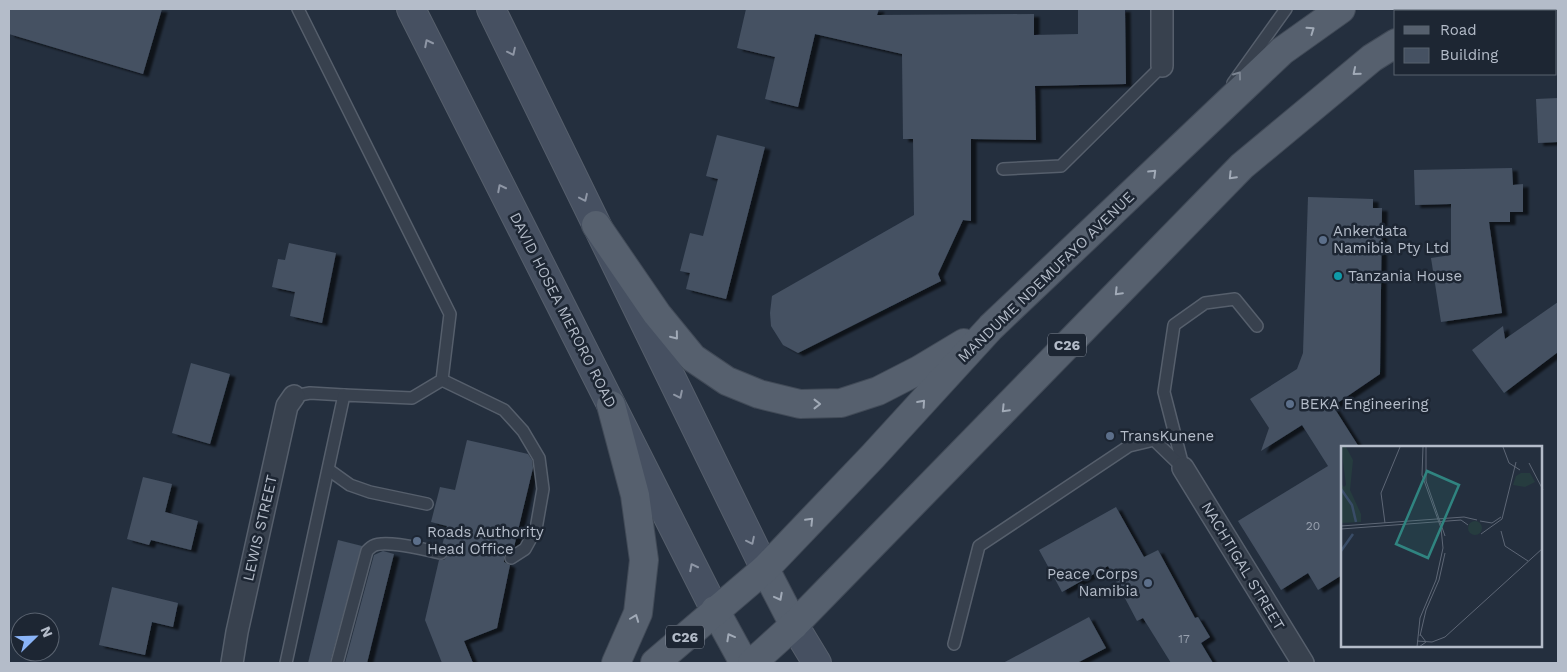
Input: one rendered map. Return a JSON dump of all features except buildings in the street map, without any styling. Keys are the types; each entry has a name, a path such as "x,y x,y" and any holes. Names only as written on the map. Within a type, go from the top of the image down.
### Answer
{"main road":[{"name":"DAVID HOSEA MERORO ROAD","path":"411,9 715,610"},
{"path":"491,9 764,569 817,663"},
{"name":"MANDUME NDEMUFAYO AVENUE","path":"655,663 764,569 873,456 991,327 1282,51 1341,9"},
{"name":"C26","path":"752,663 794,625 1242,166 1372,58 1394,44"},
{"path":"596,225 658,314 693,358 727,381 767,396 800,404 841,404 878,391 919,370 991,327"},
{"path":"611,405 634,495 644,560 638,613 616,663"},
{"path":"715,610 744,663"}],"street":[{"path":"1162,9 1162,66"},
{"name":"LEWIS STREET","path":"232,663 237,632 287,406 294,396"},
{"name":"NACHTIGAL STREET","path":"1183,468 1303,663"}],"lane":[{"path":"298,9 450,314 442,380"},
{"path":"1200,129 1286,9"},
{"path":"1003,169 1061,166 1162,66"},
{"path":"1183,468 1164,392 1174,326 1205,303 1235,299 1257,326"},
{"path":"294,396 310,393 412,398 442,380"},
{"path":"442,380 504,410 523,430 539,458 543,489 536,529 525,549 511,558"},
{"path":"286,663 344,395"},
{"path":"954,644 979,546 1129,446 1154,440 1183,468"},
{"path":"329,470 350,485 370,492 427,504"},
{"path":"337,663 367,551 373,546 388,544 441,553"}],"place":[{"name":"Ankerdata Namibia Pty Ltd","path":"1323,240"},
{"name":"Tanzania House","path":"1338,276"},
{"name":"BEKA Engineering","path":"1290,404"},
{"name":"TransKunene","path":"1110,436"},
{"name":"Roads Authority Head Office","path":"417,541"},
{"name":"Peace Corps Namibia","path":"1148,583"}]}
